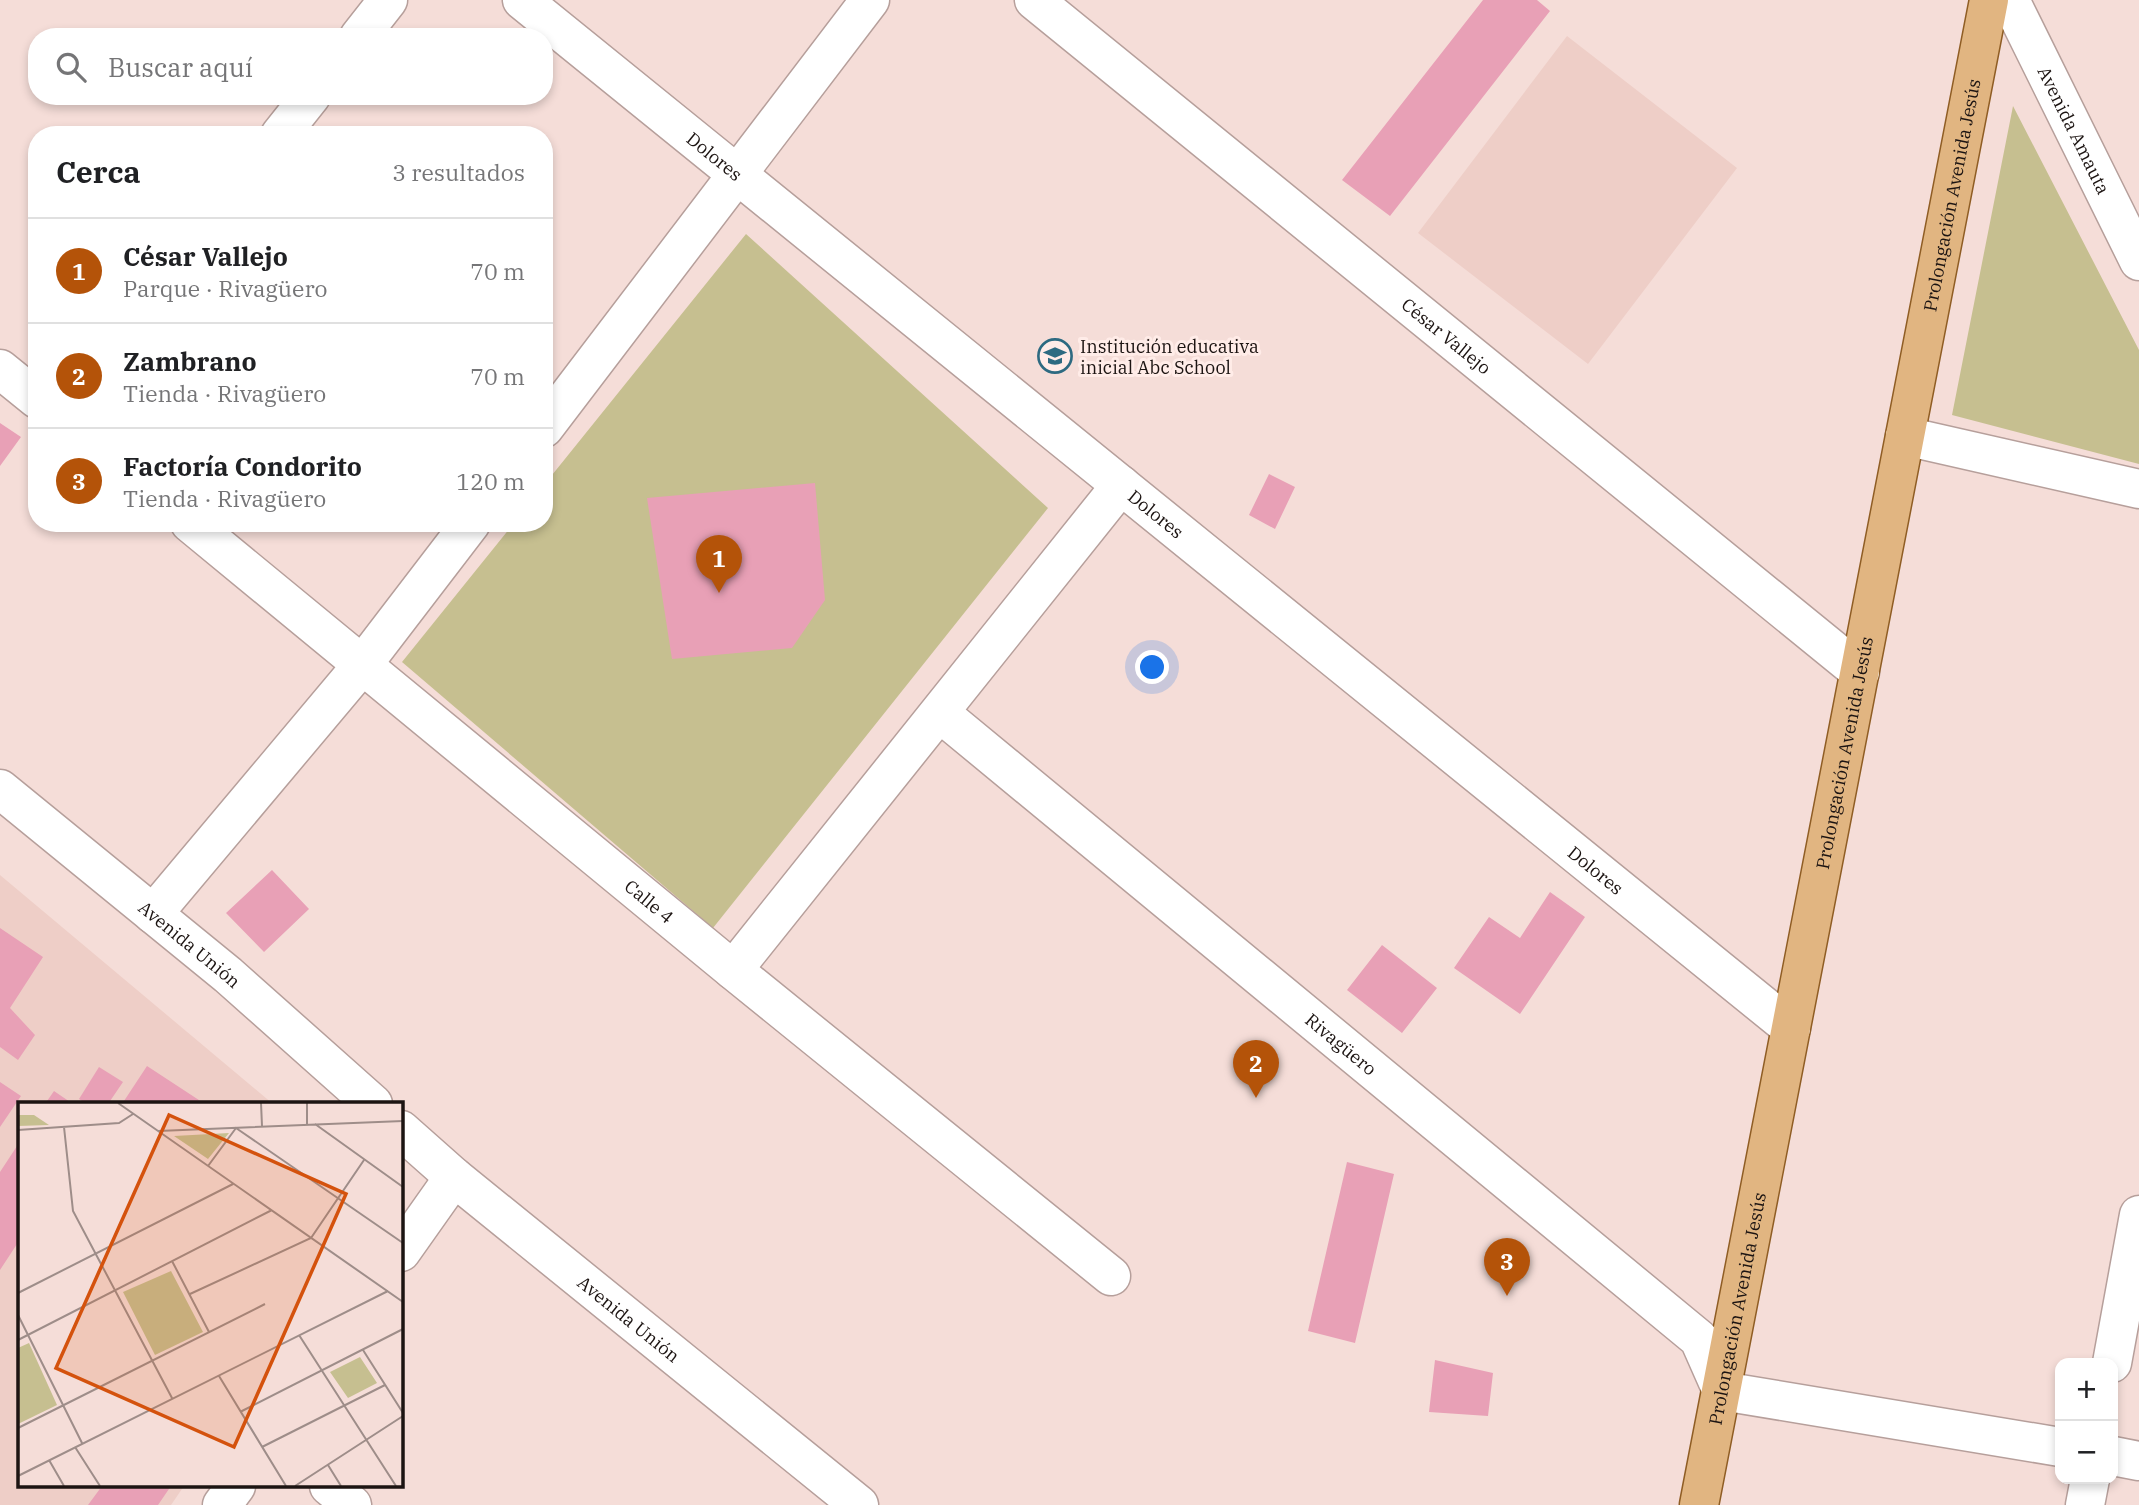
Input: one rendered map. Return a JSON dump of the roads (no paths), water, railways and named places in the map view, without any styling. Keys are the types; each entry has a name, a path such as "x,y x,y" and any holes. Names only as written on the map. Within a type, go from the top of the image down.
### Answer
{"main road":[{"name":"Prolongación Avenida Jesús","path":"1699,1505 1989,0"}],"street":[{"path":"366,28 388,0"},
{"name":"Dolores","path":"522,0 1791,1028"},
{"path":"553,416 870,0"},
{"name":"César Vallejo","path":"1034,0 1860,673"},
{"name":"Avenida Amauta","path":"2010,0 2139,261"},
{"path":"287,126 304,105"},
{"path":"0,369 28,392"},
{"path":"1905,436 2139,489"},
{"path":"733,970 1121,485"},
{"name":"Calle 4","path":"201,532 733,970 1111,1276"},
{"path":"153,914 363,664 464,532"},
{"name":"Rivagüero","path":"940,713 1699,1339 1721,1391"},
{"name":"Avenida Unión","path":"0,789 228,975 371,1102"},
{"name":"Avenida Unión","path":"402,1130 454,1177 859,1505"},
{"path":"402,1251 454,1177"},
{"path":"2113,1358 2139,1214"},
{"path":"1721,1391 2055,1446"},
{"path":"2118,1457 2139,1461"},
{"path":"2085,1505 2089,1484"},
{"path":"222,1505 235,1488"},
{"path":"331,1488 352,1505"}],"place":[{"name":"Institución educativa inicial Abc School","path":"1055,356"},
{"name":"César Vallejo","path":"719,593"},
{"name":"Zambrano","path":"1256,1098"},
{"name":"Factoría Condorito","path":"1507,1296"}]}
